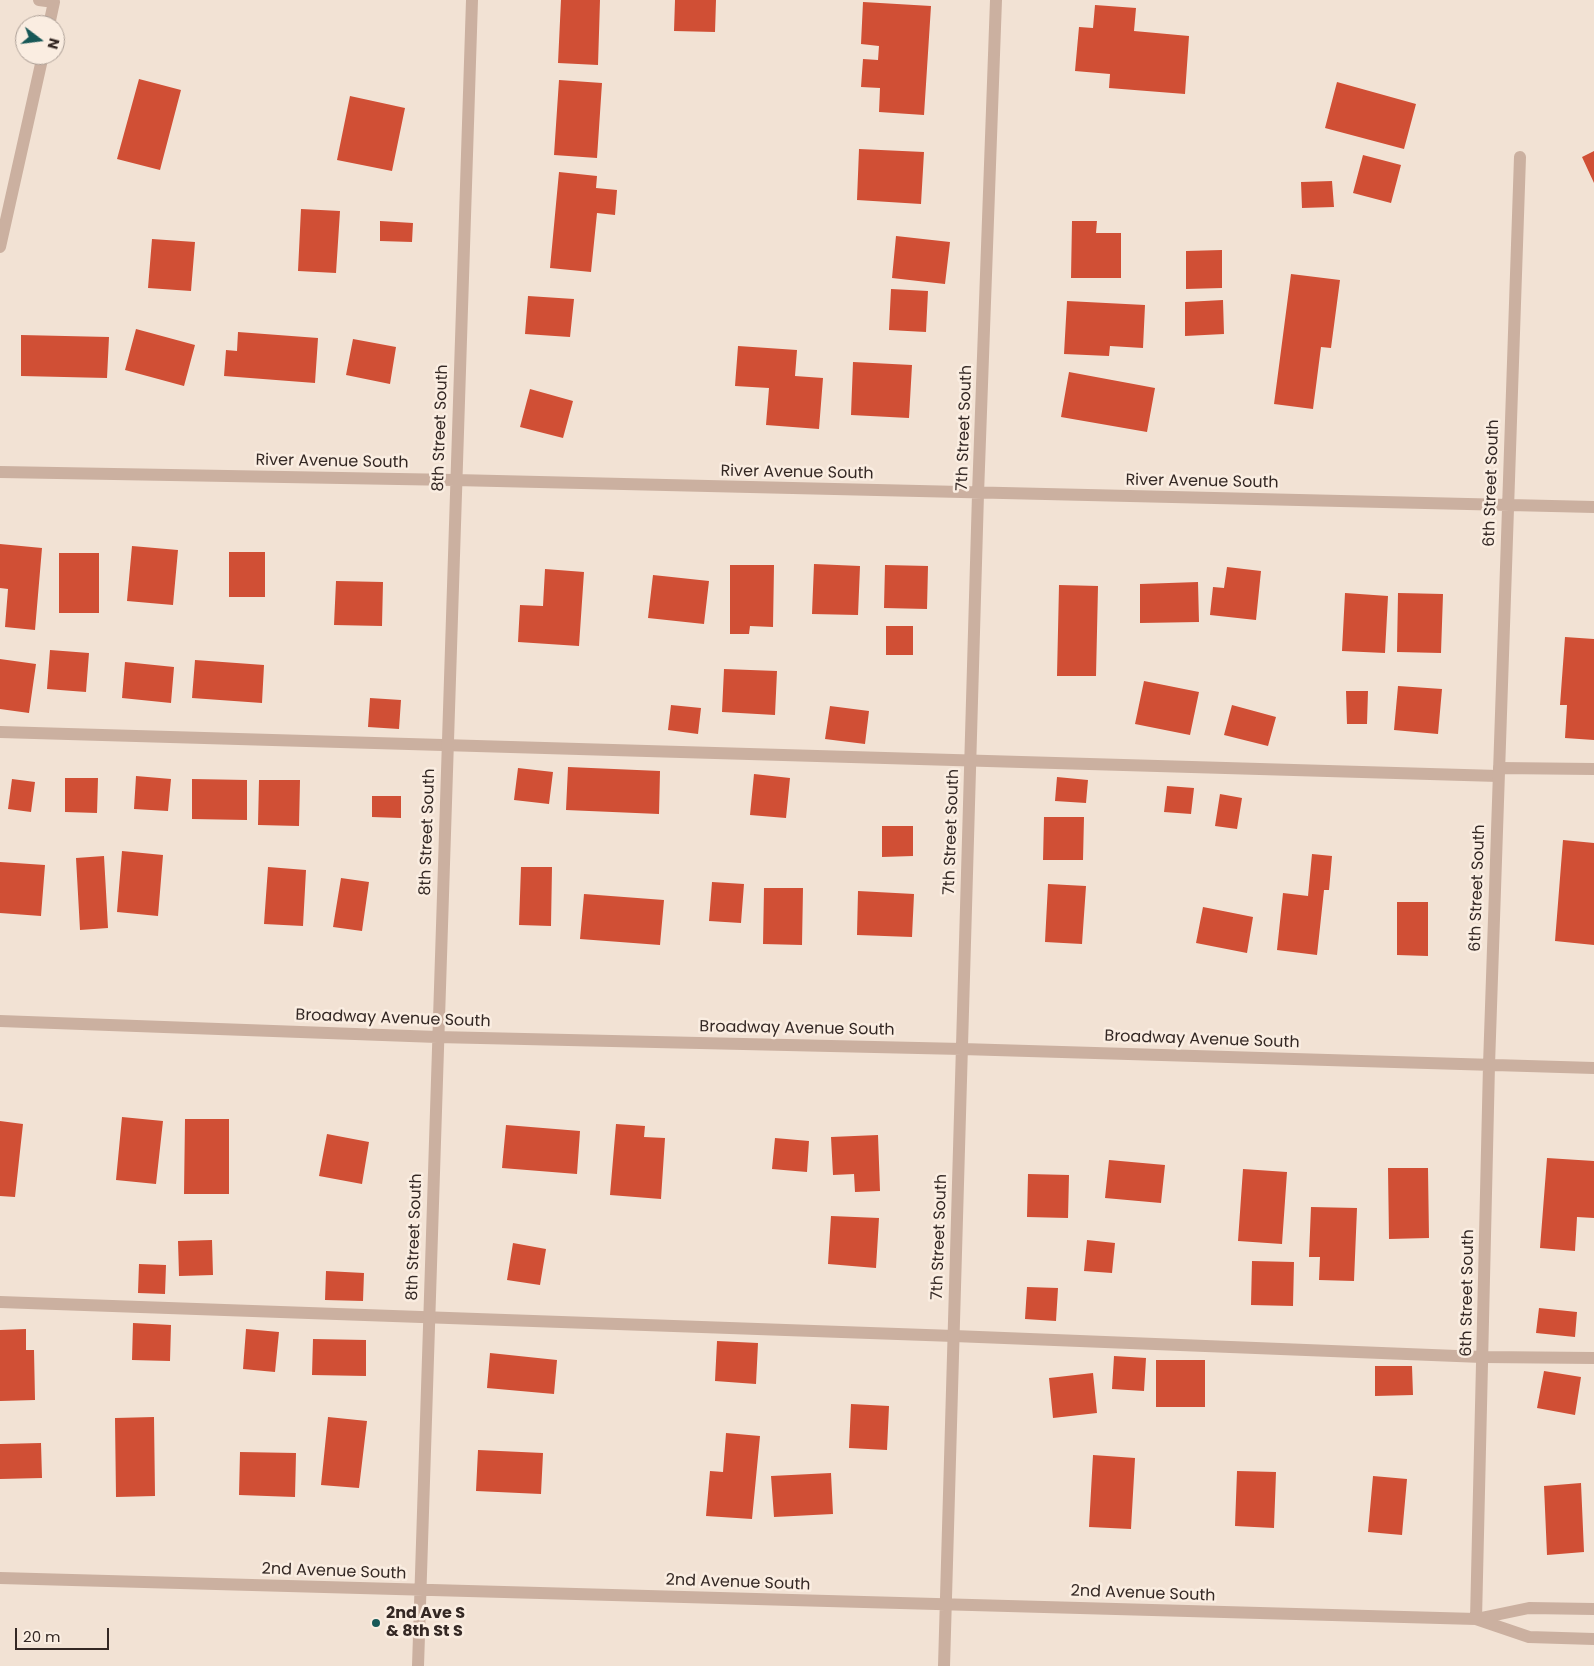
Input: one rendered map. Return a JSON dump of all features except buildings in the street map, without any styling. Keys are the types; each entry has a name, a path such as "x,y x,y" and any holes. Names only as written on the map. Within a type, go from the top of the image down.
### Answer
{"street":[{"path":"39,0 54,2 51,15"},
{"name":"8th Street South","path":"418,1666 472,0"},
{"name":"7th Street South","path":"944,1666 978,494 996,0"},
{"path":"1,241 41,65"},
{"name":"6th Street South","path":"1476,1620 1489,1065 1520,157"},
{"name":"River Avenue South","path":"0,472 455,480 978,494 1594,507"},
{"path":"0,732 970,760 1499,772 1594,770"},
{"name":"Broadway Avenue South","path":"0,1021 438,1038 962,1049 1594,1068"},
{"path":"0,1302 1482,1357 1594,1358"},
{"name":"2nd Avenue South","path":"0,1578 1476,1620 1529,1608 1594,1609"},
{"name":"2nd Avenue South","path":"1476,1620 1529,1637 1594,1639"}],"place":[{"name":"2nd Ave S & 8th St S","path":"376,1623"}]}
